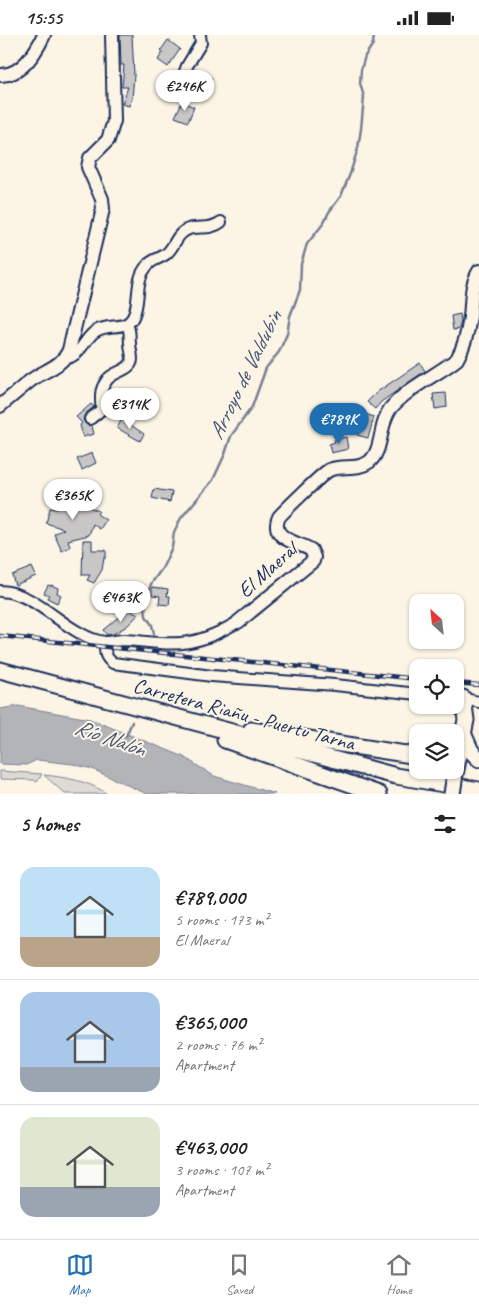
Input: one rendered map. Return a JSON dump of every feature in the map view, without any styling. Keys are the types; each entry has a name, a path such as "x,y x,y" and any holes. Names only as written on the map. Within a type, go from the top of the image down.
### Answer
{"main road":[{"name":"Carretera Riañu - Puertu Tarna","path":"7,672 396,776 479,789"},
{"path":"464,730 479,707"},
{"path":"168,716 205,733 379,794"},
{"path":"198,724 308,737 409,754"},
{"path":"464,737 471,751 479,760"},
{"path":"464,763 468,760 479,760"},
{"path":"452,794 454,779"}],"street":[{"path":"0,75 5,75 26,63 44,35"},
{"path":"0,406 31,380 61,362 69,350 103,209 102,199 88,167 88,162 93,154 108,140 114,121 112,35"},
{"path":"179,87 187,66 201,43 200,35"},
{"path":"127,325 135,313 139,280 147,265 165,255 183,232 188,229 213,227 221,222"},
{"name":"El Maeral","path":"238,622 313,561 314,557 311,550 280,535 276,524 278,518 326,471 338,467 355,467 370,461 378,447 384,422 391,408 418,385 457,359 461,352 468,326 472,289 479,271"},
{"path":"66,357 70,357 77,352 94,332 105,327 127,325"},
{"path":"90,419 101,410 99,400 106,381 116,373 127,368 131,363 130,332 127,325"},
{"path":"0,591 15,593 87,637 105,642 121,640 189,642 212,636 238,622"},
{"path":"105,642 105,654 107,659 113,663 212,676 409,692"},
{"path":"464,699 479,702"}],"shaded area":[{"path":"0,771 42,774 37,782 34,780 0,779"},
{"path":"44,775 68,778 85,783 107,794 65,794"}],"water":[{"name":"Río Nalón","path":"18,706 90,719 182,756 214,776 275,794 147,794 92,769 73,764 37,760 26,765 0,764 0,709"}],"building":[{"path":"120,35 132,35 134,75 132,99 129,106 122,104 128,87 122,87 124,65 121,65"},
{"path":"168,40 180,49 168,67 158,60 163,52 161,50"},
{"path":"192,71 212,78 209,89 200,86 197,94 186,90"},
{"path":"182,102 194,107 188,122 175,117"},
{"path":"460,314 459,329 453,330 451,316"},
{"path":"420,363 425,371 381,402 375,409 367,402 377,392"},
{"path":"446,393 447,407 435,409 433,394"},
{"path":"91,404 94,407 85,414 83,420 87,425 92,426 94,434 83,437 80,425 82,423 76,417"},
{"path":"362,413 374,417 368,438 357,435"},
{"path":"122,419 144,434 140,441 117,428"},
{"path":"346,437 348,449 331,453 329,444 335,442 334,440"},
{"path":"92,453 96,463 82,470 77,459"},
{"path":"154,489 172,492 170,502 152,498"},
{"path":"64,494 70,497 69,500 99,511 97,514 106,520 100,529 93,524 89,535 68,540 70,547 62,551 54,534 64,529 46,523 50,508 57,509"},
{"path":"83,540 92,540 92,550 106,550 106,558 104,558 102,570 94,583 87,580 90,575 82,575"},
{"path":"32,567 36,576 15,585 12,575"},
{"path":"48,585 58,588 57,593 61,595 57,603 47,598 49,595 44,593"},
{"path":"128,587 135,591 126,608 118,605"},
{"path":"152,587 168,589 167,596 170,596 169,605 159,604 160,596 152,595"},
{"path":"128,609 138,615 127,626 113,634 107,635 103,630"}],"waterway":[{"name":"Arroyo de Valdubin","path":"154,634 152,625 146,616 145,606 151,584 163,567 172,547 174,532 181,518 213,480 231,436 252,407 266,368 279,352 287,334 290,316 300,290 301,264 307,244 341,196 350,174 358,148 361,129 364,97 360,83 361,70 365,56 373,44 374,35"},
{"name":"Arroyo de Valdubin","path":"126,736 132,722"}],"railway":[{"path":"0,636 409,678"},
{"path":"464,684 479,685"}]}
